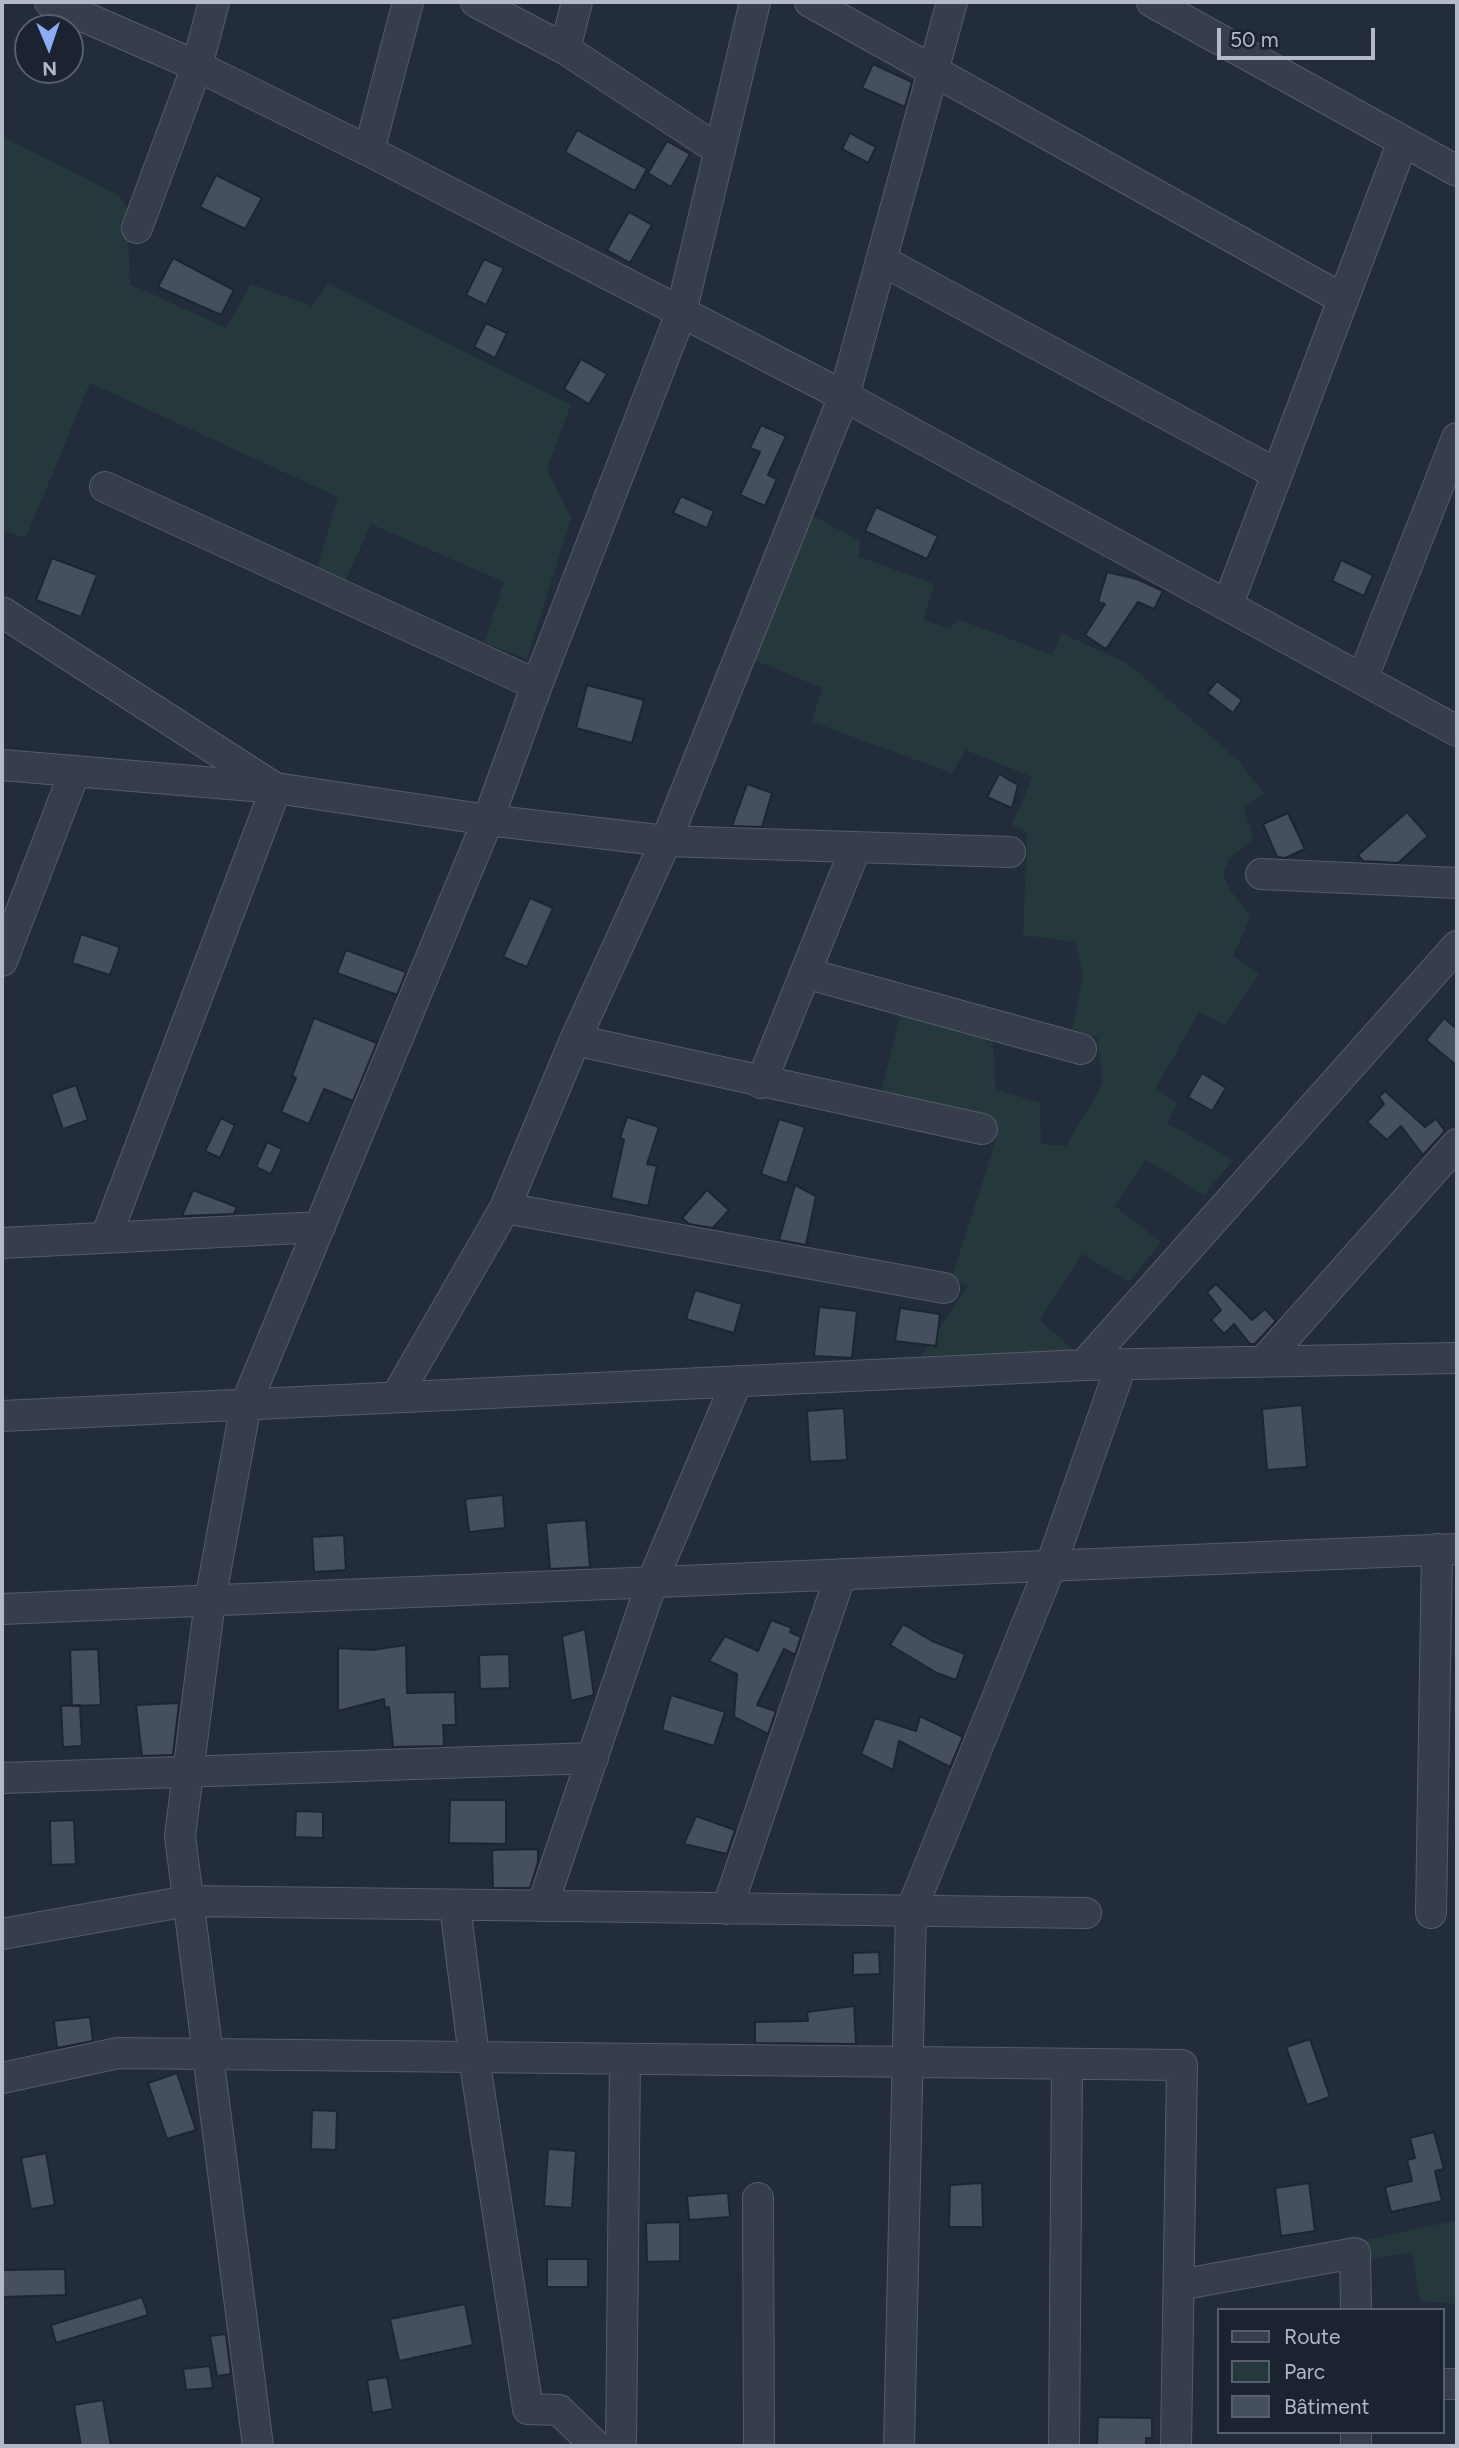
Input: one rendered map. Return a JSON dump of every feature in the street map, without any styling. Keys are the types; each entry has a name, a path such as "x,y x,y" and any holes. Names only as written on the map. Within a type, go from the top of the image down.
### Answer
{"street":[{"path":"50,2 197,66 369,151 844,396 1363,677 1457,731"},
{"path":"137,228 197,66 214,2"},
{"path":"369,151 408,2"},
{"path":"476,2 565,49 720,151"},
{"path":"565,49 577,2"},
{"path":"258,2446 180,1836 210,1601 246,1404 488,820 537,685 681,313 755,2"},
{"path":"810,2 1343,299"},
{"path":"396,1397 505,1208 575,1040 666,841 844,396 953,2"},
{"path":"1152,2 1457,171"},
{"path":"1228,604 1403,141"},
{"path":"881,260 1277,474"},
{"path":"1363,677 1457,438"},
{"path":"105,487 537,685"},
{"path":"2,612 276,788"},
{"path":"2,765 276,788 488,820 666,841 1010,852"},
{"path":"2,961 75,771"},
{"path":"106,1237 276,788"},
{"path":"761,1083 856,847"},
{"path":"1261,874 1457,883"},
{"path":"1084,1365 1457,946"},
{"path":"805,973 1081,1049"},
{"path":"575,1040 761,1083 982,1129"},
{"path":"1263,1362 1457,1144"},
{"path":"505,1208 944,1288"},
{"path":"2,1243 320,1227"},
{"path":"2,1416 1084,1365 1457,1358"},
{"path":"899,2446 911,1911 1051,1565 1121,1366"},
{"path":"542,1906 652,1582 737,1381"},
{"path":"2,1609 1447,1549 1432,1913"},
{"path":"727,1909 841,1574"},
{"path":"2,1778 593,1758"},
{"path":"2,1934 188,1901 1086,1913"},
{"path":"454,1906 474,2057 528,2409 559,2410 596,2446"},
{"path":"2,2078 118,2053 1182,2065 1176,2446"},
{"path":"621,2446 625,2059"},
{"path":"1064,2446 1067,2063"},
{"path":"758,2198 759,2446"},
{"path":"1179,2285 1355,2253 1356,2308"}],"green space":[{"path":"2,136 118,195 127,208 130,284 226,328 251,284 312,306 328,283 571,405 547,469 571,518 527,659 484,643 504,582 371,524 345,582 317,567 338,497 90,383 26,538 2,530"},
{"path":"809,514 861,541 858,556 934,584 924,620 950,629 958,619 1052,655 1061,633 1127,663 1239,761 1264,794 1244,807 1253,839 1229,859 1223,873 1230,890 1251,916 1233,956 1259,973 1225,1025 1199,1012 1156,1088 1178,1104 1167,1123 1233,1160 1204,1195 1146,1160 1115,1206 1161,1242 1129,1282 1082,1254 1040,1320 1075,1352 921,1356 968,1285 951,1279 998,1134 879,1099 902,1010 992,1034 996,1089 1040,1103 1041,1144 1066,1146 1103,1083 1097,1037 1072,1029 1083,975 1075,942 1023,935 1027,833 1012,825 1032,777 966,750 952,773 812,722 822,688 752,659"},
{"path":"1457,2220 1456,2304 1420,2301 1412,2252 1368,2260 1365,2240"}],"building":[{"path":"873,64 912,82 905,107 862,88"},
{"path":"577,130 647,169 635,191 565,152"},
{"path":"850,133 876,147 868,163 842,149"},
{"path":"667,141 690,154 671,187 648,173"},
{"path":"216,175 262,198 245,229 200,207"},
{"path":"629,212 652,225 630,263 607,250"},
{"path":"173,258 234,290 221,315 158,287"},
{"path":"484,259 504,268 486,305 466,295"},
{"path":"486,323 507,333 495,358 474,347"},
{"path":"581,359 607,374 589,404 564,389"},
{"path":"761,425 786,436 768,475 777,479 765,506 740,495 760,452 750,448"},
{"path":"681,496 714,511 707,528 673,513"},
{"path":"876,507 938,536 927,559 865,531"},
{"path":"52,558 97,575 81,617 36,600"},
{"path":"1341,560 1373,575 1364,596 1332,581"},
{"path":"1107,572 1137,579 1163,591 1154,609 1138,602 1106,649 1085,635 1105,604 1098,602"},
{"path":"1217,681 1242,700 1233,713 1207,693"},
{"path":"587,685 644,700 632,743 576,728"},
{"path":"999,774 1018,785 1012,808 987,797"},
{"path":"747,784 772,793 762,827 732,826"},
{"path":"1407,812 1428,836 1398,863 1363,861 1358,855"},
{"path":"1288,813 1305,849 1285,858 1277,857 1263,824"},
{"path":"530,898 553,908 527,967 503,957"},
{"path":"81,934 120,947 110,975 72,963"},
{"path":"346,950 406,972 397,995 337,973"},
{"path":"314,1018 377,1043 353,1101 324,1089 309,1124 281,1112 296,1078 292,1076"},
{"path":"1444,1018 1457,1029 1457,1066 1426,1040"},
{"path":"1202,1073 1226,1088 1212,1111 1188,1097"},
{"path":"76,1085 88,1120 63,1129 51,1094"},
{"path":"1385,1091 1425,1127 1436,1119 1445,1131 1423,1155 1401,1126 1387,1140 1367,1122 1384,1104 1379,1097"},
{"path":"627,1117 659,1127 647,1164 657,1166 648,1206 611,1198 624,1140 620,1138"},
{"path":"221,1118 235,1125 220,1158 205,1151"},
{"path":"779,1119 805,1127 787,1183 761,1174"},
{"path":"267,1142 282,1149 271,1174 256,1167"},
{"path":"795,1185 816,1196 806,1245 779,1240"},
{"path":"193,1190 237,1207 234,1214 182,1216"},
{"path":"707,1190 729,1210 713,1228 689,1224 682,1218"},
{"path":"1216,1284 1252,1320 1265,1309 1276,1321 1255,1344 1250,1344 1234,1324 1224,1334 1211,1320 1221,1310 1207,1292"},
{"path":"695,1290 742,1304 734,1333 686,1319"},
{"path":"819,1307 857,1311 852,1358 814,1356"},
{"path":"900,1308 940,1314 936,1346 895,1341"},
{"path":"1302,1405 1307,1467 1267,1470 1262,1409"},
{"path":"844,1408 847,1460 810,1462 807,1411"},
{"path":"503,1495 505,1528 469,1532 465,1499"},
{"path":"586,1520 590,1567 550,1569 546,1523"},
{"path":"344,1535 346,1570 314,1572 312,1537"},
{"path":"771,1620 792,1628 790,1632 801,1637 795,1655 784,1649 757,1705 776,1711 768,1734 734,1717 737,1674 709,1661 725,1636 758,1651"},
{"path":"903,1624 932,1641 965,1654 956,1680 937,1673 890,1645"},
{"path":"585,1629 594,1695 571,1701 562,1636"},
{"path":"406,1645 407,1693 455,1692 456,1725 443,1725 444,1746 393,1747 389,1707 385,1708 384,1699 338,1711 338,1648 372,1650"},
{"path":"98,1649 101,1705 72,1706 70,1650"},
{"path":"509,1654 510,1688 480,1689 479,1655"},
{"path":"671,1695 725,1712 714,1746 662,1730"},
{"path":"179,1703 173,1755 142,1756 136,1705"},
{"path":"80,1705 82,1746 63,1747 61,1706"},
{"path":"920,1716 963,1737 950,1767 899,1741 893,1770 861,1754 875,1718 916,1731"},
{"path":"450,1800 506,1800 506,1844 449,1843"},
{"path":"296,1811 323,1812 323,1838 295,1837"},
{"path":"696,1816 735,1830 727,1854 684,1844"},
{"path":"74,1820 76,1864 51,1865 50,1821"},
{"path":"538,1849 538,1862 530,1888 493,1888 492,1850"},
{"path":"879,1952 880,1974 853,1975 853,1953"},
{"path":"854,2006 856,2044 755,2043 755,2022 808,2021 807,2012"},
{"path":"90,2017 93,2041 57,2048 54,2021"},
{"path":"1310,2039 1330,2097 1307,2105 1286,2047"},
{"path":"177,2073 196,2130 167,2139 148,2083"},
{"path":"312,2110 337,2111 336,2150 311,2149"},
{"path":"1434,2132 1444,2169 1435,2171 1442,2201 1391,2212 1385,2187 1412,2181 1407,2160 1415,2158 1410,2138"},
{"path":"548,2149 576,2151 572,2208 544,2206"},
{"path":"46,2153 55,2205 31,2209 21,2158"},
{"path":"982,2183 983,2227 949,2227 950,2185"},
{"path":"1309,2183 1315,2231 1281,2236 1275,2188"},
{"path":"728,2193 730,2217 689,2220 687,2196"},
{"path":"680,2222 680,2261 647,2262 646,2223"},
{"path":"547,2259 588,2259 588,2287 547,2287"},
{"path":"65,2269 66,2295 2,2297 2,2270"},
{"path":"142,2297 148,2315 56,2343 51,2325"},
{"path":"465,2304 473,2345 399,2361 390,2319"},
{"path":"226,2334 231,2374 217,2376 210,2336"},
{"path":"210,2366 213,2388 186,2390 183,2369"},
{"path":"387,2377 393,2409 372,2413 367,2380"},
{"path":"103,2400 111,2446 81,2446 74,2405"},
{"path":"1098,2417 1152,2418 1152,2438 1146,2438 1146,2446 1097,2446"}]}
